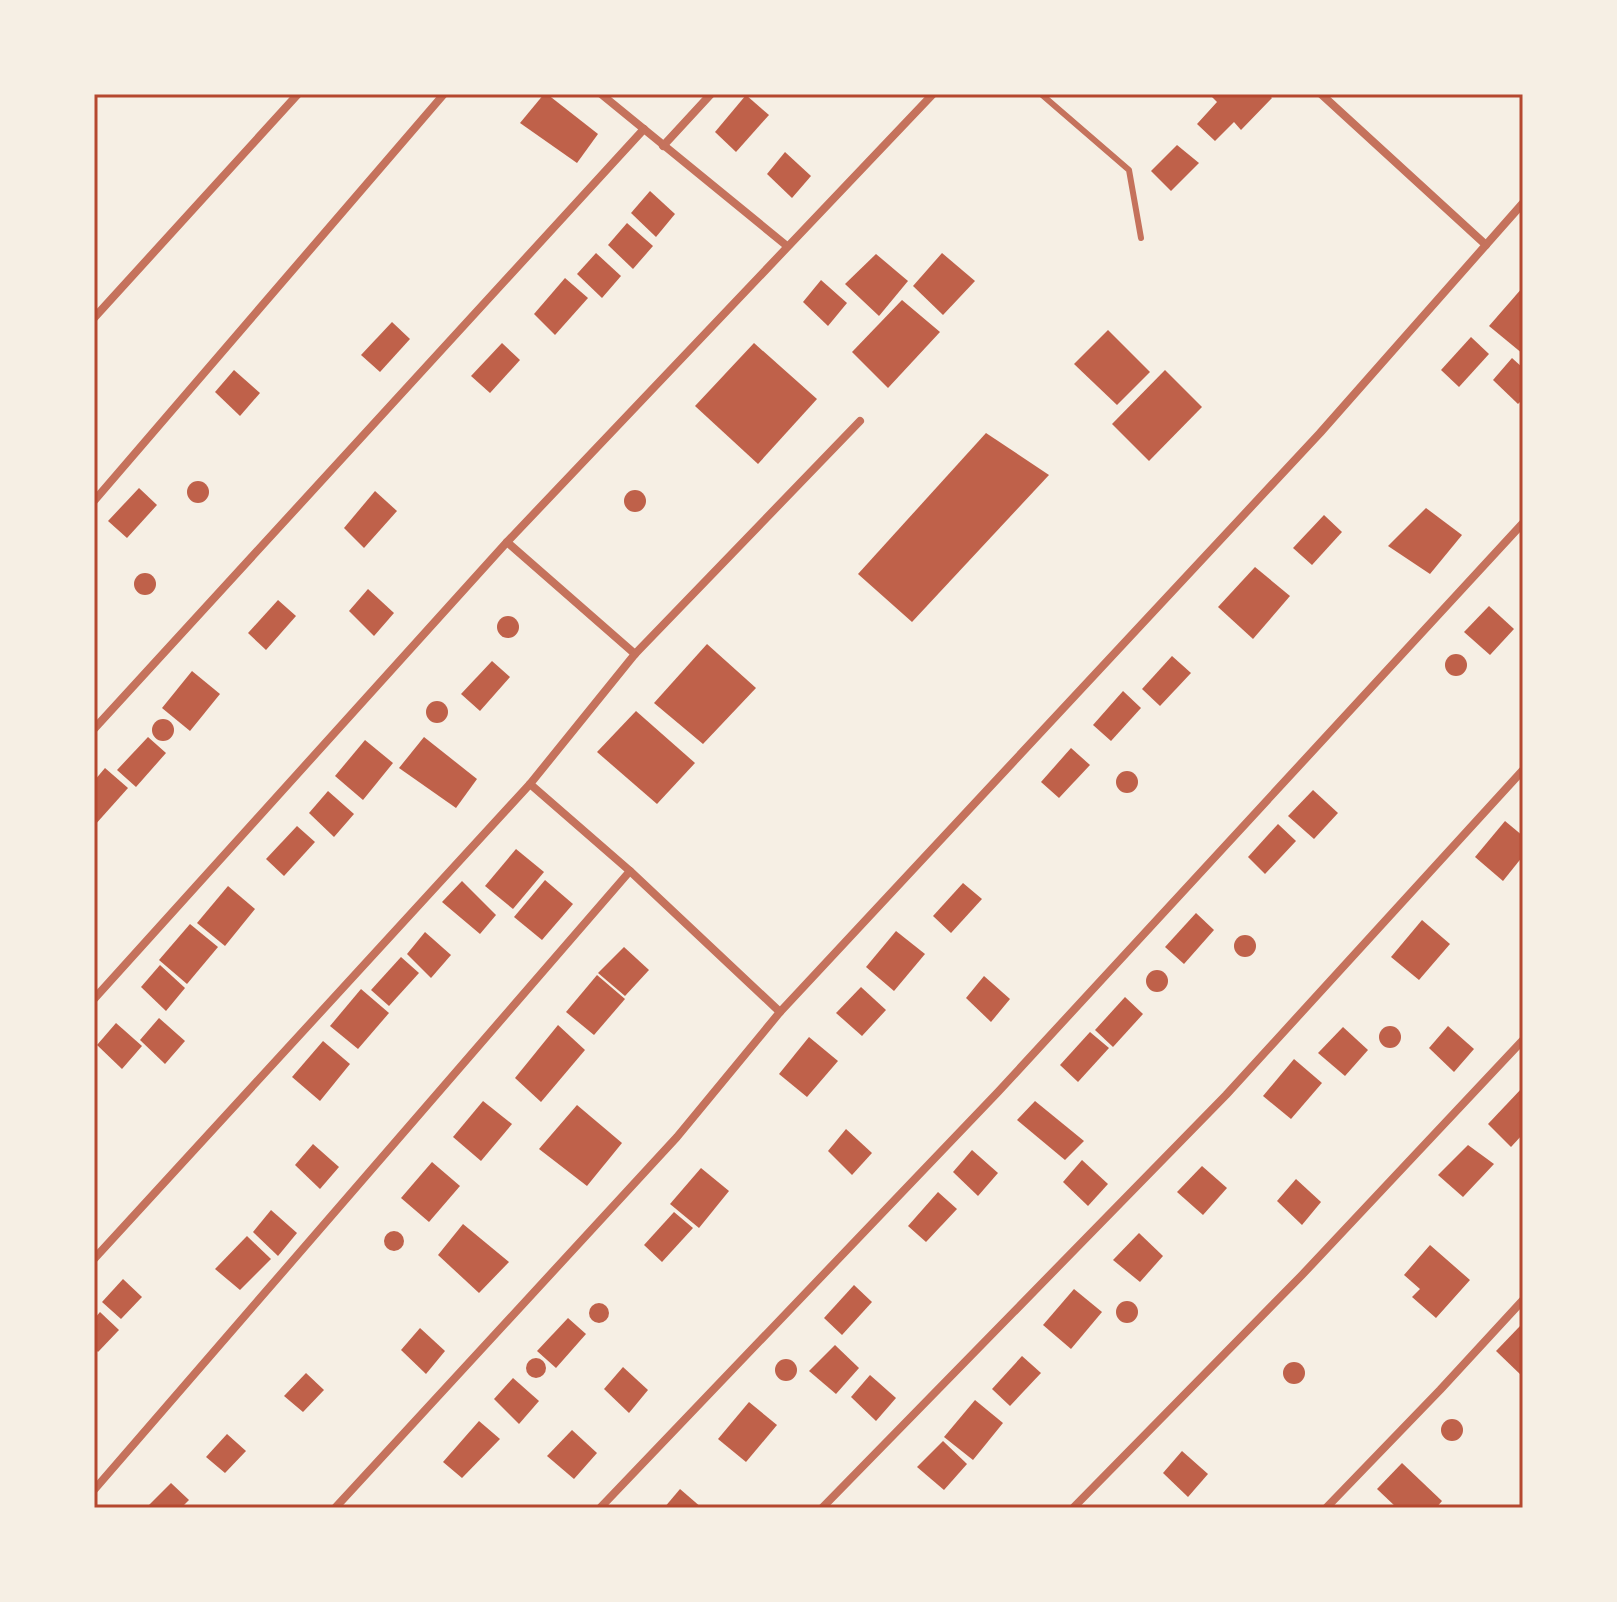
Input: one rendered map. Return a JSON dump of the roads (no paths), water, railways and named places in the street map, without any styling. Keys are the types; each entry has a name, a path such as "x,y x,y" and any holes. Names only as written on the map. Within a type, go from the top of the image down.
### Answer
{"street":[{"path":"94,318 298,94"},
{"path":"94,501 444,94"},
{"path":"601,94 787,246"},
{"path":"663,146 711,94"},
{"path":"94,999 507,542 933,94"},
{"path":"1321,94 1486,245"},
{"path":"94,729 644,129"},
{"path":"335,1508 677,1137 780,1012 1320,433 1523,203"},
{"path":"94,1259 530,784 635,654 860,421"},
{"path":"600,1508 998,1092 1523,523"},
{"path":"507,542 635,654"},
{"path":"822,1508 1226,1095 1523,770"},
{"path":"530,784 630,871 780,1012"},
{"path":"94,1490 630,871"},
{"path":"1073,1508 1302,1275 1523,1040"},
{"path":"1326,1508 1523,1300"}],"lane":[{"path":"1041,94 1129,170 1141,238"}]}
